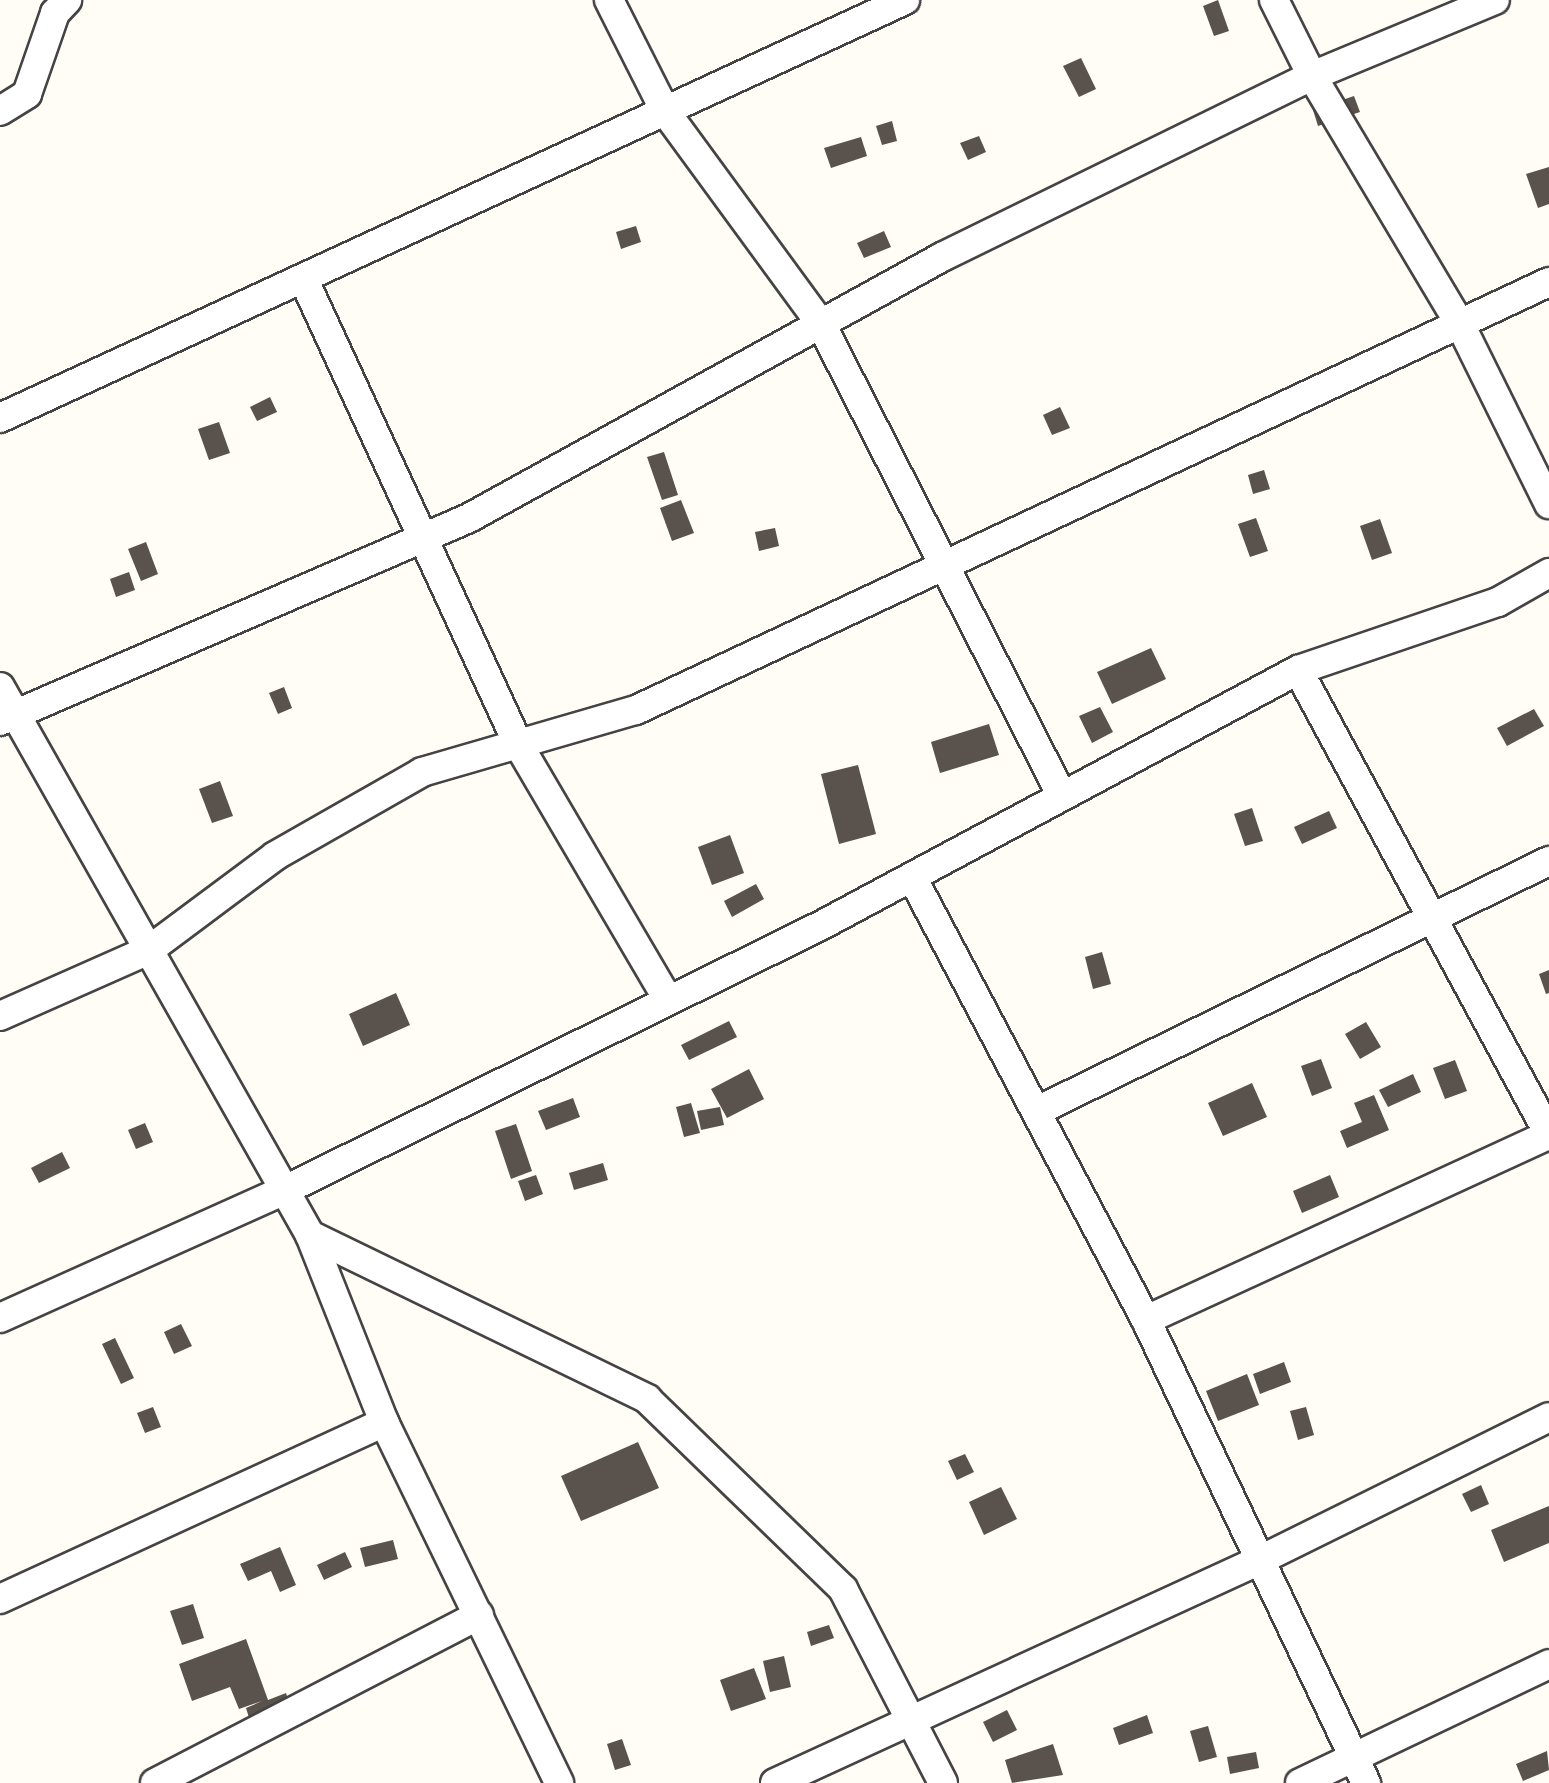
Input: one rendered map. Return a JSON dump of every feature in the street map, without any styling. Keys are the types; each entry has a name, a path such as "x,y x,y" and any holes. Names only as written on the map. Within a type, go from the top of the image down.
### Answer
{"street":[{"path":"0,111 27,94 55,13 67,0"},
{"path":"609,0 665,111 821,324 948,564 1062,796"},
{"path":"0,418 905,0"},
{"path":"1274,0 1312,76 1460,324 1549,504"},
{"path":"8,718 422,538 821,324 1312,76 1495,0"},
{"path":"303,278 518,744 668,1000"},
{"path":"0,1016 149,950 275,856 422,772 636,710 1549,282"},
{"path":"0,1318 285,1190 668,1000 912,877 1298,670 1498,602 1549,573"},
{"path":"1146,1320 1549,1134 1298,670"},
{"path":"0,687 8,718 149,950 310,1235 384,1422 559,1783"},
{"path":"1037,1111 1549,861"},
{"path":"912,877 1146,1320 1366,1783"},
{"path":"310,1235 647,1399 843,1589 943,1783"},
{"path":"775,1783 1260,1560 1549,1417"},
{"path":"0,1599 384,1422"},
{"path":"155,1783 479,1615"},
{"path":"1300,1783 1549,1664"}],"building":[{"path":"1218,0 1229,31 1214,36 1203,6"},
{"path":"1081,58 1096,89 1079,97 1063,66"},
{"path":"1354,96 1360,112 1318,126 1313,110"},
{"path":"892,121 897,141 882,145 876,126"},
{"path":"979,136 986,152 968,160 960,143"},
{"path":"861,137 867,156 831,168 824,148"},
{"path":"1549,167 1549,204 1538,208 1526,174"},
{"path":"636,226 641,242 621,249 616,232"},
{"path":"884,231 891,247 864,258 857,243"},
{"path":"270,397 277,412 257,421 250,407"},
{"path":"1060,407 1070,428 1052,435 1043,415"},
{"path":"219,422 230,453 209,460 198,429"},
{"path":"664,452 678,495 662,500 647,457"},
{"path":"1264,470 1270,489 1253,494 1248,475"},
{"path":"681,500 694,533 672,541 660,508"},
{"path":"1256,518 1268,551 1250,557 1238,524"},
{"path":"1380,519 1392,553 1372,560 1360,526"},
{"path":"775,528 779,546 759,551 755,532"},
{"path":"146,542 158,574 141,581 128,549"},
{"path":"129,572 135,590 116,597 110,579"},
{"path":"1151,648 1166,679 1112,704 1097,672"},
{"path":"284,687 292,708 278,714 269,693"},
{"path":"1100,707 1113,732 1092,743 1079,716"},
{"path":"1534,709 1544,726 1507,746 1497,728"},
{"path":"989,724 999,755 940,773 931,742"},
{"path":"858,765 876,834 839,844 821,774"},
{"path":"220,781 233,816 212,823 199,789"},
{"path":"1252,808 1263,841 1245,846 1234,814"},
{"path":"1329,811 1337,828 1302,844 1294,827"},
{"path":"730,835 744,873 712,885 698,847"},
{"path":"756,884 764,899 732,917 724,901"},
{"path":"1102,952 1111,984 1093,989 1085,957"},
{"path":"1549,970 1549,993 1546,994 1539,974"},
{"path":"396,993 410,1025 363,1046 349,1014"},
{"path":"729,1021 737,1037 689,1060 681,1045"},
{"path":"1366,1022 1381,1047 1360,1059 1345,1034"},
{"path":"1321,1059 1332,1088 1312,1096 1301,1066"},
{"path":"1455,1060 1467,1091 1445,1099 1433,1068"},
{"path":"749,1069 764,1099 727,1118 711,1089"},
{"path":"1413,1074 1421,1092 1388,1107 1379,1090"},
{"path":"1252,1083 1267,1117 1223,1136 1208,1103"},
{"path":"1374,1095 1389,1130 1347,1148 1340,1131 1362,1122 1354,1103"},
{"path":"573,1098 580,1117 546,1130 538,1111"},
{"path":"691,1103 700,1133 684,1137 676,1107"},
{"path":"720,1107 724,1125 701,1130 697,1111"},
{"path":"145,1123 153,1142 136,1149 128,1130"},
{"path":"516,1124 532,1171 511,1179 495,1131"},
{"path":"62,1152 70,1168 39,1183 31,1168"},
{"path":"603,1163 608,1180 574,1190 569,1173"},
{"path":"536,1175 543,1194 525,1201 518,1181"},
{"path":"1330,1175 1339,1197 1302,1213 1293,1191"},
{"path":"181,1324 192,1346 174,1354 164,1332"},
{"path":"115,1338 134,1378 121,1384 102,1344"},
{"path":"1284,1362 1291,1382 1260,1394 1253,1374"},
{"path":"1247,1374 1259,1405 1218,1421 1206,1391"},
{"path":"153,1407 161,1427 145,1433 137,1413"},
{"path":"1306,1407 1314,1435 1298,1440 1290,1411"},
{"path":"638,1442 659,1488 581,1521 561,1476"},
{"path":"965,1454 974,1472 957,1480 948,1461"},
{"path":"1481,1485 1489,1504 1471,1512 1462,1494"},
{"path":"1001,1487 1017,1519 984,1535 969,1502"},
{"path":"1549,1506 1549,1543 1504,1562 1491,1530"},
{"path":"393,1540 398,1559 365,1567 360,1548"},
{"path":"280,1547 296,1585 280,1592 271,1571 248,1581 240,1564"},
{"path":"345,1552 352,1567 324,1580 317,1565"},
{"path":"193,1604 204,1638 182,1645 170,1611"},
{"path":"829,1625 834,1638 811,1646 807,1632"},
{"path":"246,1639 268,1700 286,1693 290,1705 250,1721 246,1708 262,1701 239,1709 230,1687 192,1701 179,1664"},
{"path":"784,1656 791,1687 770,1692 763,1661"},
{"path":"754,1668 766,1699 731,1711 720,1680"},
{"path":"1007,1710 1017,1730 993,1742 983,1722"},
{"path":"1147,1715 1153,1733 1119,1745 1113,1728"},
{"path":"1208,1726 1217,1757 1199,1762 1190,1731"},
{"path":"622,1739 631,1765 615,1770 607,1744"},
{"path":"1053,1744 1063,1775 1012,1783 1005,1760"},
{"path":"1547,1751 1549,1770 1523,1781 1516,1764"},
{"path":"1256,1752 1259,1768 1230,1774 1227,1757"}]}
